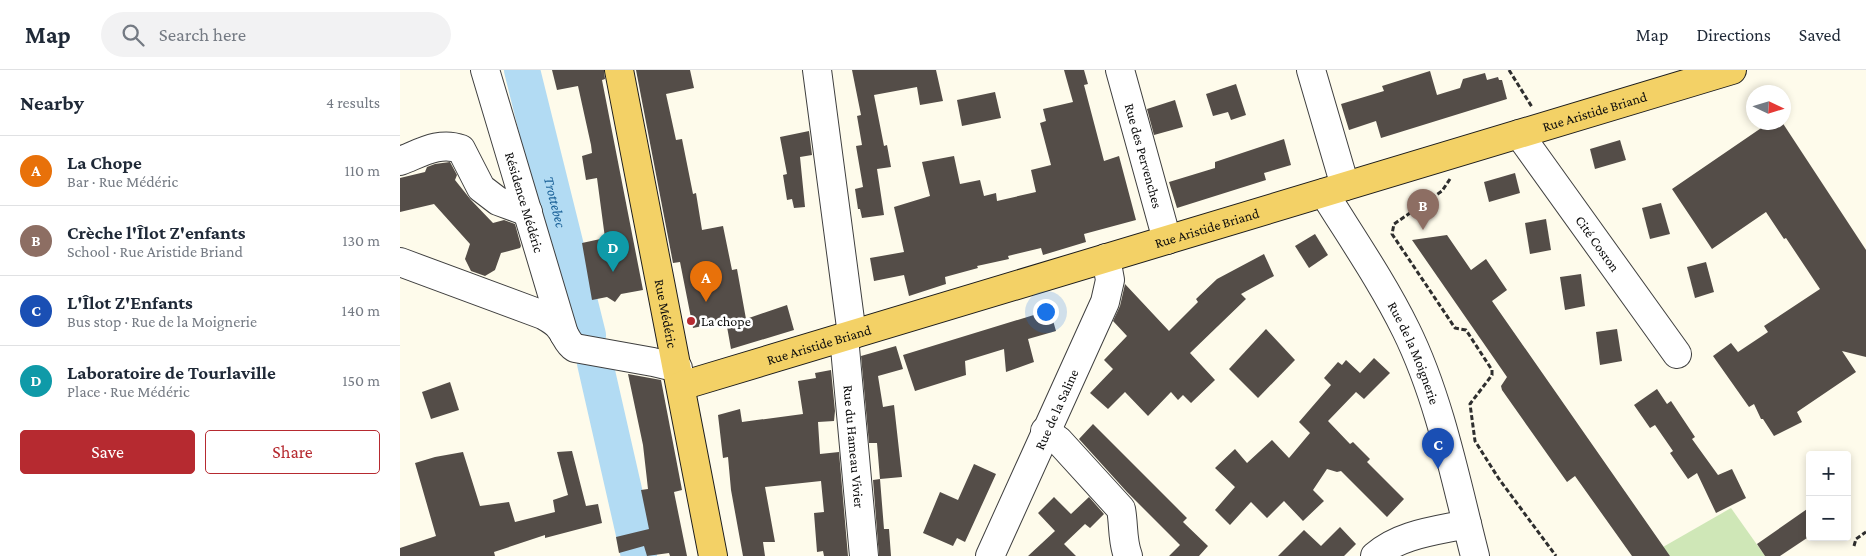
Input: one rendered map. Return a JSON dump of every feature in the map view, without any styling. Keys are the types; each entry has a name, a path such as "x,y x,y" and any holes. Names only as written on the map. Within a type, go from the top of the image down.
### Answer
{"main road":[{"name":"Rue Médéric","path":"619,70 680,377 713,556"},
{"name":"Rue Aristide Briand","path":"680,377 848,336 1725,71"}],"street":[{"name":"Résidence Médéric","path":"485,70 564,334"},
{"path":"817,70 848,336"},
{"name":"Rue des Pervenches","path":"1120,70 1167,240"},
{"name":"Rue de la Moignerie","path":"1311,70 1335,190 1414,348 1438,416 1475,556"},
{"name":"Cité Cosron","path":"1531,130 1677,354"},
{"path":"400,161 436,146 452,146 461,149 482,188 498,201 528,212"},
{"name":"Rue de la Saline","path":"990,556 1105,302 1110,280 1106,258"},
{"path":"400,262 544,315 553,321 564,334 567,341 575,348 653,362 680,377"},
{"name":"Rue du Hameau Vivier","path":"848,336 864,556"},
{"path":"1045,431 1059,441 1121,509 1124,521 1124,547 1128,556"},
{"path":"1375,556 1383,549 1406,538 1467,524"}],"path":[{"path":"1509,70 1531,130"},
{"path":"1455,172 1442,192 1394,224 1392,234 1455,328 1466,330 1492,370 1492,375 1470,404 1475,441 1556,556"},
{"path":"1854,546 1856,539 1866,532"}],"green space":[{"path":"1731,508 1765,556 1670,556 1663,547"}],"building":[{"path":"552,70 604,70 605,79 602,80 643,290 621,294 615,302 607,297 592,300 582,243 605,238 597,178 586,180 582,156 592,153 578,86 557,90"},
{"path":"636,70 690,70 694,88 666,94 676,140 682,139 693,194 696,193 702,230 723,226 732,270 737,269 746,319 787,305 794,330 731,349 726,321 693,328 680,262 673,263"},
{"path":"852,70 936,70 943,101 920,105 917,87 874,95 884,146 887,145 891,167 877,169 884,215 862,218 860,209 858,209 855,189 863,187 856,146 862,145 857,116 861,115"},
{"path":"1064,70 1084,70 1088,84 1084,85 1104,161 1119,156 1136,220 1084,234 1086,242 1043,255 1041,248 1008,256 1009,259 977,266 978,268 945,277 946,284 909,296 904,275 874,281 870,258 904,252 894,207 930,196 922,162 954,156 960,184 980,180 984,196 996,193 997,201 1036,192 1031,170 1051,165 1040,123 1046,121 1043,109 1073,102"},
{"path":"1430,71 1437,95 1460,88 1463,79 1485,73 1487,80 1498,77 1499,80 1502,80 1507,99 1381,138 1376,121 1349,130 1341,104 1384,91 1382,86"},
{"path":"1236,84 1246,115 1231,120 1228,112 1213,116 1206,94"},
{"path":"995,92 1001,118 962,126 957,100"},
{"path":"1175,100 1183,127 1154,135 1147,109"},
{"path":"1758,130 1787,130 1866,250 1866,357 1842,351 1856,372 1797,412 1802,422 1774,436 1763,419 1761,419 1754,404 1749,407 1713,356 1731,343 1738,352 1768,332 1764,326 1820,289 1766,212 1712,249 1672,189"},
{"path":"809,131 812,155 800,157 805,207 794,208 792,199 787,200 783,175 787,174 780,137"},
{"path":"1284,139 1291,165 1264,173 1266,180 1177,208 1169,182 1215,168 1215,162"},
{"path":"1620,140 1626,160 1595,169 1590,149"},
{"path":"450,162 457,175 455,180 493,223 504,220 515,224 520,248 501,253 495,270 485,276 471,271 465,259 470,244 434,204 400,212 400,178 425,172 427,167 435,164"},
{"path":"1515,173 1520,193 1489,202 1484,182"},
{"path":"1661,203 1670,234 1650,239 1642,208"},
{"path":"1546,219 1551,250 1530,254 1525,223"},
{"path":"1315,234 1328,255 1309,268 1295,246"},
{"path":"1447,235 1471,270 1486,259 1507,290 1492,301 1670,556 1632,556 1575,476 1567,482 1502,390 1501,386 1507,377 1412,240"},
{"path":"1264,254 1274,276 1241,294 1246,299 1190,353 1215,380 1191,403 1183,395 1178,400 1171,392 1148,416 1125,392 1108,409 1090,393 1113,369 1104,360 1127,336 1113,321 1120,306 1125,284 1169,331 1198,302 1196,299 1217,279"},
{"path":"1706,262 1714,292 1695,298 1687,267"},
{"path":"1581,274 1585,306 1565,310 1560,277"},
{"path":"1050,310 1056,331 1028,339 1034,362 1006,372 1004,349 965,361 966,375 915,391 903,355"},
{"path":"1266,329 1295,360 1258,398 1229,369"},
{"path":"1617,329 1622,361 1600,365 1596,332"},
{"path":"896,346 903,369 878,376 883,407 894,405 902,477 880,479 877,443 869,443 861,356"},
{"path":"1374,358 1390,373 1364,399 1356,392 1328,421 1350,444 1353,442 1370,459 1367,462 1404,499 1387,517 1341,471 1337,472 1327,469 1313,490 1324,501 1303,521 1284,501 1267,518 1251,502 1230,525 1215,510 1235,487 1215,468 1235,449 1247,463 1272,440 1289,458 1310,433 1299,422 1331,385 1324,378 1338,362 1342,365 1346,360 1360,373"},
{"path":"831,370 835,411 834,421 818,422 820,454 839,452 848,556 824,556 823,551 817,552 814,513 824,512 821,481 765,487 775,542 763,542 765,556 743,556 731,490 728,457 723,458 718,415 740,409 742,422 803,414 798,381 816,378 815,373"},
{"path":"628,374 661,380 682,490 674,492 687,556 670,556 669,553 647,556 644,546 619,553 616,537 649,529 641,490 648,489 643,445"},
{"path":"450,382 459,410 431,419 422,392"},
{"path":"1657,389 1667,404 1671,401 1695,437 1692,439 1718,475 1732,469 1746,498 1716,513 1697,473 1688,479 1670,453 1673,451 1655,425 1650,428 1634,405"},
{"path":"1093,424 1187,518 1183,522 1208,546 1199,556 1169,556 1180,545 1127,492 1079,439"},
{"path":"572,451 586,506 598,504 602,523 545,538 545,535 494,552 495,556 400,556 400,548 436,536 415,463 463,452 480,506 509,502 515,522 555,512 553,500 568,495 557,452"},
{"path":"974,464 996,474 965,542 957,538 953,546 923,533 940,492 958,500"},
{"path":"880,479 884,529 889,529 891,556 879,556 873,480"},
{"path":"1054,497 1071,514 1089,497 1104,514 1090,528 1085,524 1064,544 1076,556 1028,556 1055,531 1038,513"},
{"path":"1806,510 1806,539 1780,556 1765,556 1757,544"},
{"path":"1340,527 1356,544 1344,556 1278,556 1304,530 1321,546"}],"waterway":[{"name":"Trottebec","path":"522,70 588,335"},
{"name":"Trottebec","path":"595,363 639,556"}],"place":[{"name":"Crèche l'Îlot Z'enfants","path":"1423,230"},
{"name":"Laboratoire de Tourlaville","path":"613,272"},
{"name":"La Chope","path":"706,302"},
{"name":"La chope","path":"691,321"},
{"name":"L'Îlot Z'Enfants","path":"1438,469"}]}
